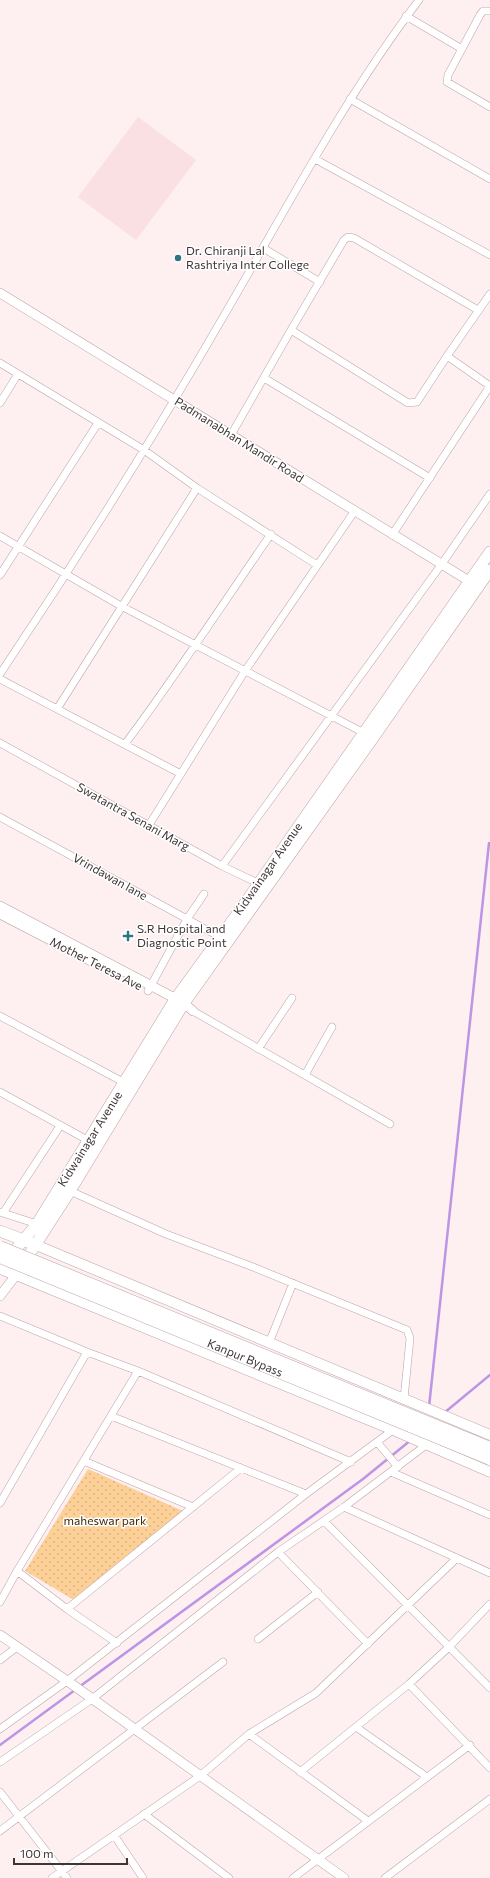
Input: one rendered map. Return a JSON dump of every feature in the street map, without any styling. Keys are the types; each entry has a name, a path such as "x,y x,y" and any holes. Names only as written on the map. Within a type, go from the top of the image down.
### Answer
{"highway":[{"name":"Kanpur Bypass","path":"0,1247 490,1448"},
{"name":"Kanpur Bypass","path":"0,1257 490,1459"}],"main road":[{"name":"Kidwainagar Avenue","path":"16,1275 70,1191 124,1083 178,1003 262,886 373,738 474,584 490,552"},
{"name":"Kidwainagar Avenue","path":"0,1268 37,1224 93,1144 178,1003 220,937 262,886 364,732 474,584 490,570"},
{"path":"0,1231 490,1435"},
{"path":"0,1268 397,1431 490,1472"}],"street":[{"path":"0,674 67,575 175,401 350,99 406,16 419,0"},
{"path":"490,10 483,11 448,76 447,82 490,106"},
{"path":"406,16 462,49"},
{"path":"350,99 490,179"},
{"path":"315,159 490,255"},
{"path":"231,435 344,240 351,237 478,310"},
{"path":"263,248 320,282"},
{"name":"Padmanabhan Mandir Road","path":"0,294 231,435 441,566 474,584"},
{"path":"291,330 408,402 417,402 490,294"},
{"path":"392,535 490,386 447,356"},
{"path":"0,363 144,450 197,488 271,534 317,565"},
{"path":"0,403 18,374"},
{"path":"264,378 430,478"},
{"path":"0,575 98,423"},
{"path":"57,709 197,488"},
{"path":"222,866 441,566 490,494"},
{"path":"149,826 245,671 354,512"},
{"path":"125,744 182,666 196,643 271,534"},
{"path":"0,536 121,606 196,643 245,671 332,715 373,738"},
{"path":"0,679 181,774"},
{"name":"Swatantra Senani Marg","path":"0,743 222,866 262,886"},
{"name":"Vrindawan lane","path":"0,817 220,937"},
{"path":"0,906 149,988 187,919 204,894"},
{"name":"Mother Teresa Ave","path":"0,914 193,1011"},
{"path":"258,1049 292,998"},
{"path":"193,1011 390,1124"},
{"path":"0,1016 124,1083"},
{"path":"305,1075 332,1027"},
{"path":"0,1092 93,1144"},
{"path":"37,1224 1,1212 60,1126"},
{"path":"70,1191 166,1234 293,1283 407,1330 410,1338 404,1399"},
{"path":"0,1296 16,1275"},
{"path":"269,1342 293,1283"},
{"path":"0,1316 138,1371 351,1462"},
{"path":"0,1503 88,1352"},
{"path":"0,1602 17,1571 138,1371"},
{"path":"111,1416 306,1494"},
{"path":"0,1729 70,1683 117,1643 306,1494 377,1442 397,1431"},
{"path":"377,1442 398,1467"},
{"path":"0,1762 90,1697 278,1552 344,1507 398,1467 422,1443"},
{"path":"84,1461 193,1507"},
{"path":"67,1609 241,1468"},
{"path":"391,1472 490,1515"},
{"path":"344,1507 490,1573"},
{"path":"324,1521 410,1606 449,1648 489,1684"},
{"path":"278,1552 368,1644"},
{"path":"52,1878 200,1776 249,1734 316,1693 410,1606 457,1558"},
{"path":"17,1571 67,1609 117,1643"},
{"path":"258,1639 318,1592"},
{"path":"300,1772 409,1684 449,1648 490,1604"},
{"path":"0,1635 90,1697 344,1878"},
{"path":"0,1660 17,1647"},
{"path":"0,1831 223,1662"},
{"path":"409,1684 470,1745 490,1768"},
{"path":"356,1727 427,1777"},
{"path":"249,1734 368,1821"},
{"path":"293,1878 319,1860 368,1821 470,1745"},
{"path":"0,1792 67,1878"},
{"path":"385,1878 490,1799"},
{"path":"144,1814 229,1878"},
{"path":"114,1835 143,1878"}],"shaded area":[{"path":"138,117 196,160 136,240 78,197"}],"green space":[{"name":"maheswar park","path":"88,1469 183,1511 74,1600 25,1571"}],"waterway":[{"path":"429,1407 489,843"},
{"path":"444,1413 490,1375"},
{"path":"79,1687 363,1479 411,1440"},
{"path":"0,1745 75,1690"}],"place":[{"name":"Dr. Chiranji Lal Rashtriya Inter College","path":"178,258"},
{"name":"S.R Hospital and Diagnostic Point","path":"128,936"}]}
